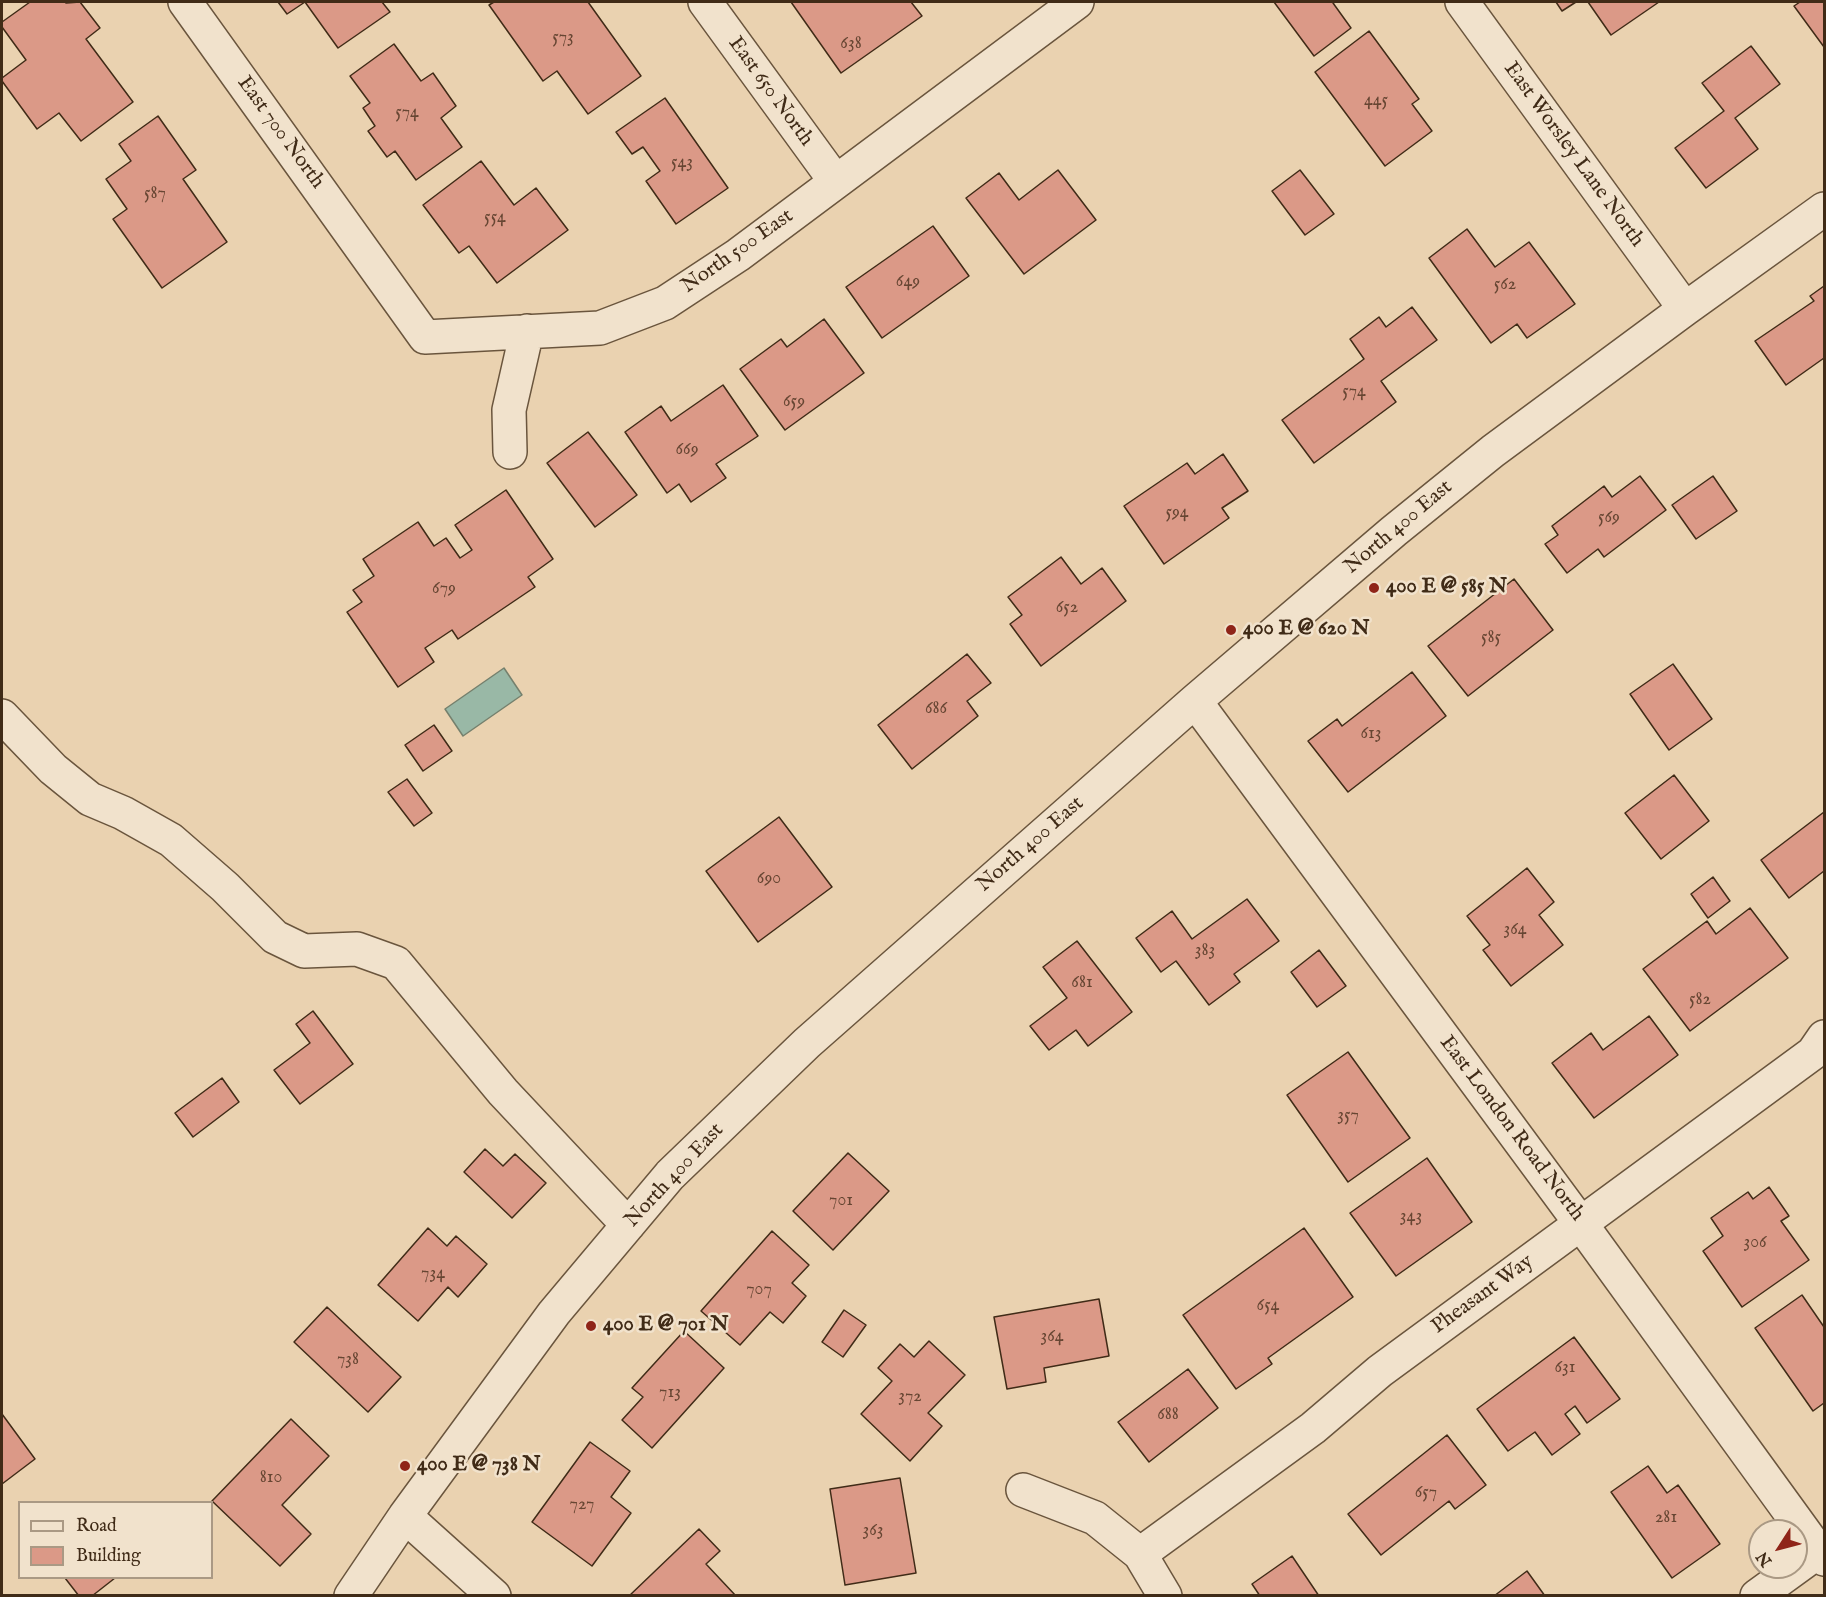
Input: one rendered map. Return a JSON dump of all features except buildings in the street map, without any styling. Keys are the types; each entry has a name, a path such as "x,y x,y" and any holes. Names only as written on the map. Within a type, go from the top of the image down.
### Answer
{"street":[{"name":"East 700 North","path":"185,2 375,264"},
{"name":"East 650 North","path":"705,2 836,182"},
{"name":"North 500 East","path":"375,264 425,337 600,328 665,303 738,255 1077,2"},
{"name":"East Worsley Lane North","path":"1462,2 1684,309"},
{"name":"North 400 East","path":"351,1596 405,1516 554,1313 670,1175 807,1043 1195,701 1394,531 1492,451 1684,309 1824,210"},
{"path":"510,452 508,410 527,331"},
{"name":"East London Road North","path":"1195,701 1822,1555"},
{"path":"2,716 53,769 90,799 123,813 171,840 225,887 275,937 304,951 357,949 396,963 503,1092 628,1225"},
{"name":"Pheasant Way","path":"1140,1554 1313,1428 1380,1371 1814,1053 1824,1037"},
{"path":"1023,1490 1095,1518 1140,1554 1165,1596"},
{"path":"405,1516 494,1596"},
{"path":"1757,1596 1822,1555"}],"shaded area":[{"path":"504,668 522,695 463,736 445,709"}],"place":[{"name":"400 E @ 585 N","path":"1374,588"},
{"name":"400 E @ 620 N","path":"1231,630"},
{"name":"400 E @ 701 N","path":"591,1326"},
{"name":"400 E @ 738 N","path":"405,1466"}]}
